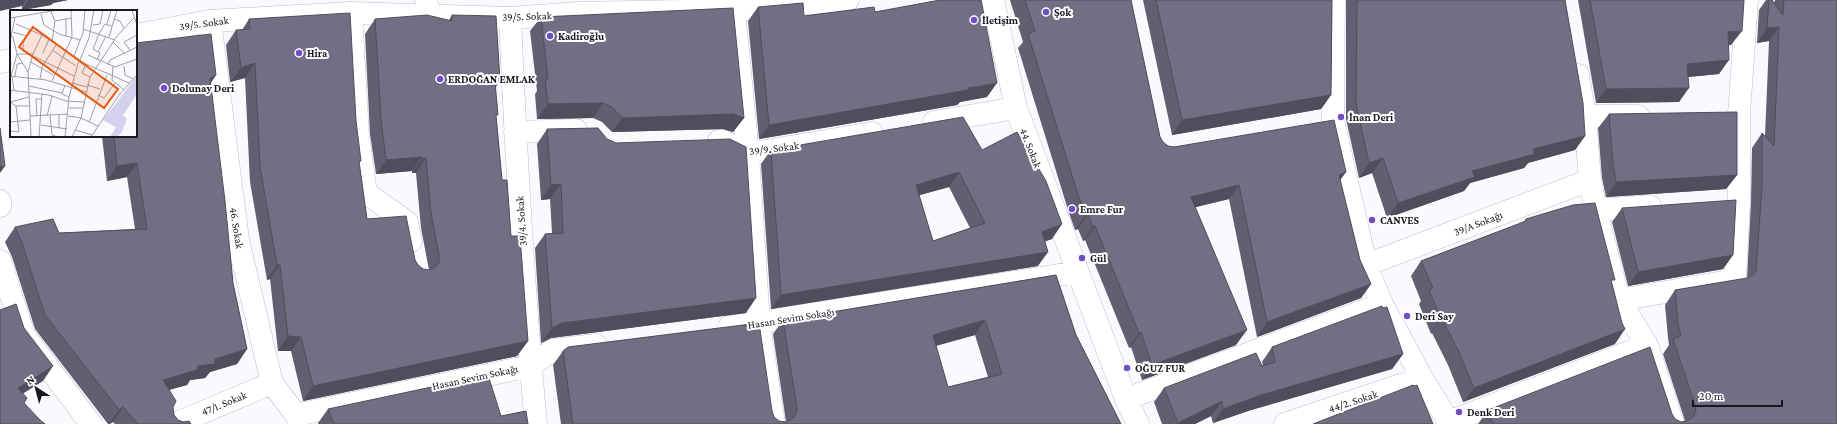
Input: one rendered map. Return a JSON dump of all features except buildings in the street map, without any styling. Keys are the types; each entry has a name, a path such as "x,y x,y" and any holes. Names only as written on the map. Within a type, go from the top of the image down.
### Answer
{"street":[{"name":"39/5. Sokak","path":"137,35 210,21 428,8 510,18 848,0"},
{"name":"44. Sokak","path":"994,0 1016,108 1126,399 1138,424"},
{"path":"1334,0 1325,122 1366,265 1382,304 1422,378 1450,423 1647,345"},
{"path":"1619,300 1735,280 1739,201 1738,114 1747,0"},
{"path":"734,5 748,154 759,324 774,424"},
{"path":"351,13 358,135 366,193 407,222 414,257"},
{"name":"39/4. Sokak","path":"510,18 515,132 530,366 536,424"},
{"name":"46. Sokak","path":"210,21 238,240 272,383 298,419"},
{"path":"1574,54 1585,116 1590,180 1596,210 1619,300 1647,345 1673,424"},
{"path":"0,62 10,60"},
{"path":"913,126 1016,108"},
{"path":"1716,114 1738,114"},
{"path":"1585,116 1654,115"},
{"path":"515,132 593,130 597,135"},
{"name":"39/9. Sokak","path":"700,142 723,141 748,154 890,130"},
{"name":"39/A Sokağı","path":"1366,265 1590,180"},
{"path":"1715,203 1739,201"},
{"path":"1596,210 1667,205"},
{"path":"0,261 24,335 91,424"},
{"name":"Hasan Sevim Sokağı","path":"711,330 759,324 1078,272"},
{"path":"1126,399 1382,304"},
{"name":"Hasan Sevim Sokağı","path":"298,419 530,366 553,350 616,342"},
{"name":"44/2. Sokak","path":"1285,424 1422,378"},
{"name":"47/1. Sokak","path":"175,424 272,383"}],"place":[{"name":"Şok","path":"1046,12"},
{"name":"İletişim","path":"974,20"},
{"name":"Kadiroğlu","path":"550,36"},
{"name":"Hira","path":"299,53"},
{"name":"ERDOĞAN EMLAK","path":"440,79"},
{"name":"Dolunay Deri","path":"164,88"},
{"name":"İnan Deri","path":"1341,117"},
{"name":"Emre Fur","path":"1072,209"},
{"name":"CANVES","path":"1372,220"},
{"name":"Gül","path":"1082,258"},
{"name":"Deri Say","path":"1407,316"},
{"name":"OĞUZ FUR","path":"1127,368"},
{"name":"Denk Deri","path":"1459,412"}]}
